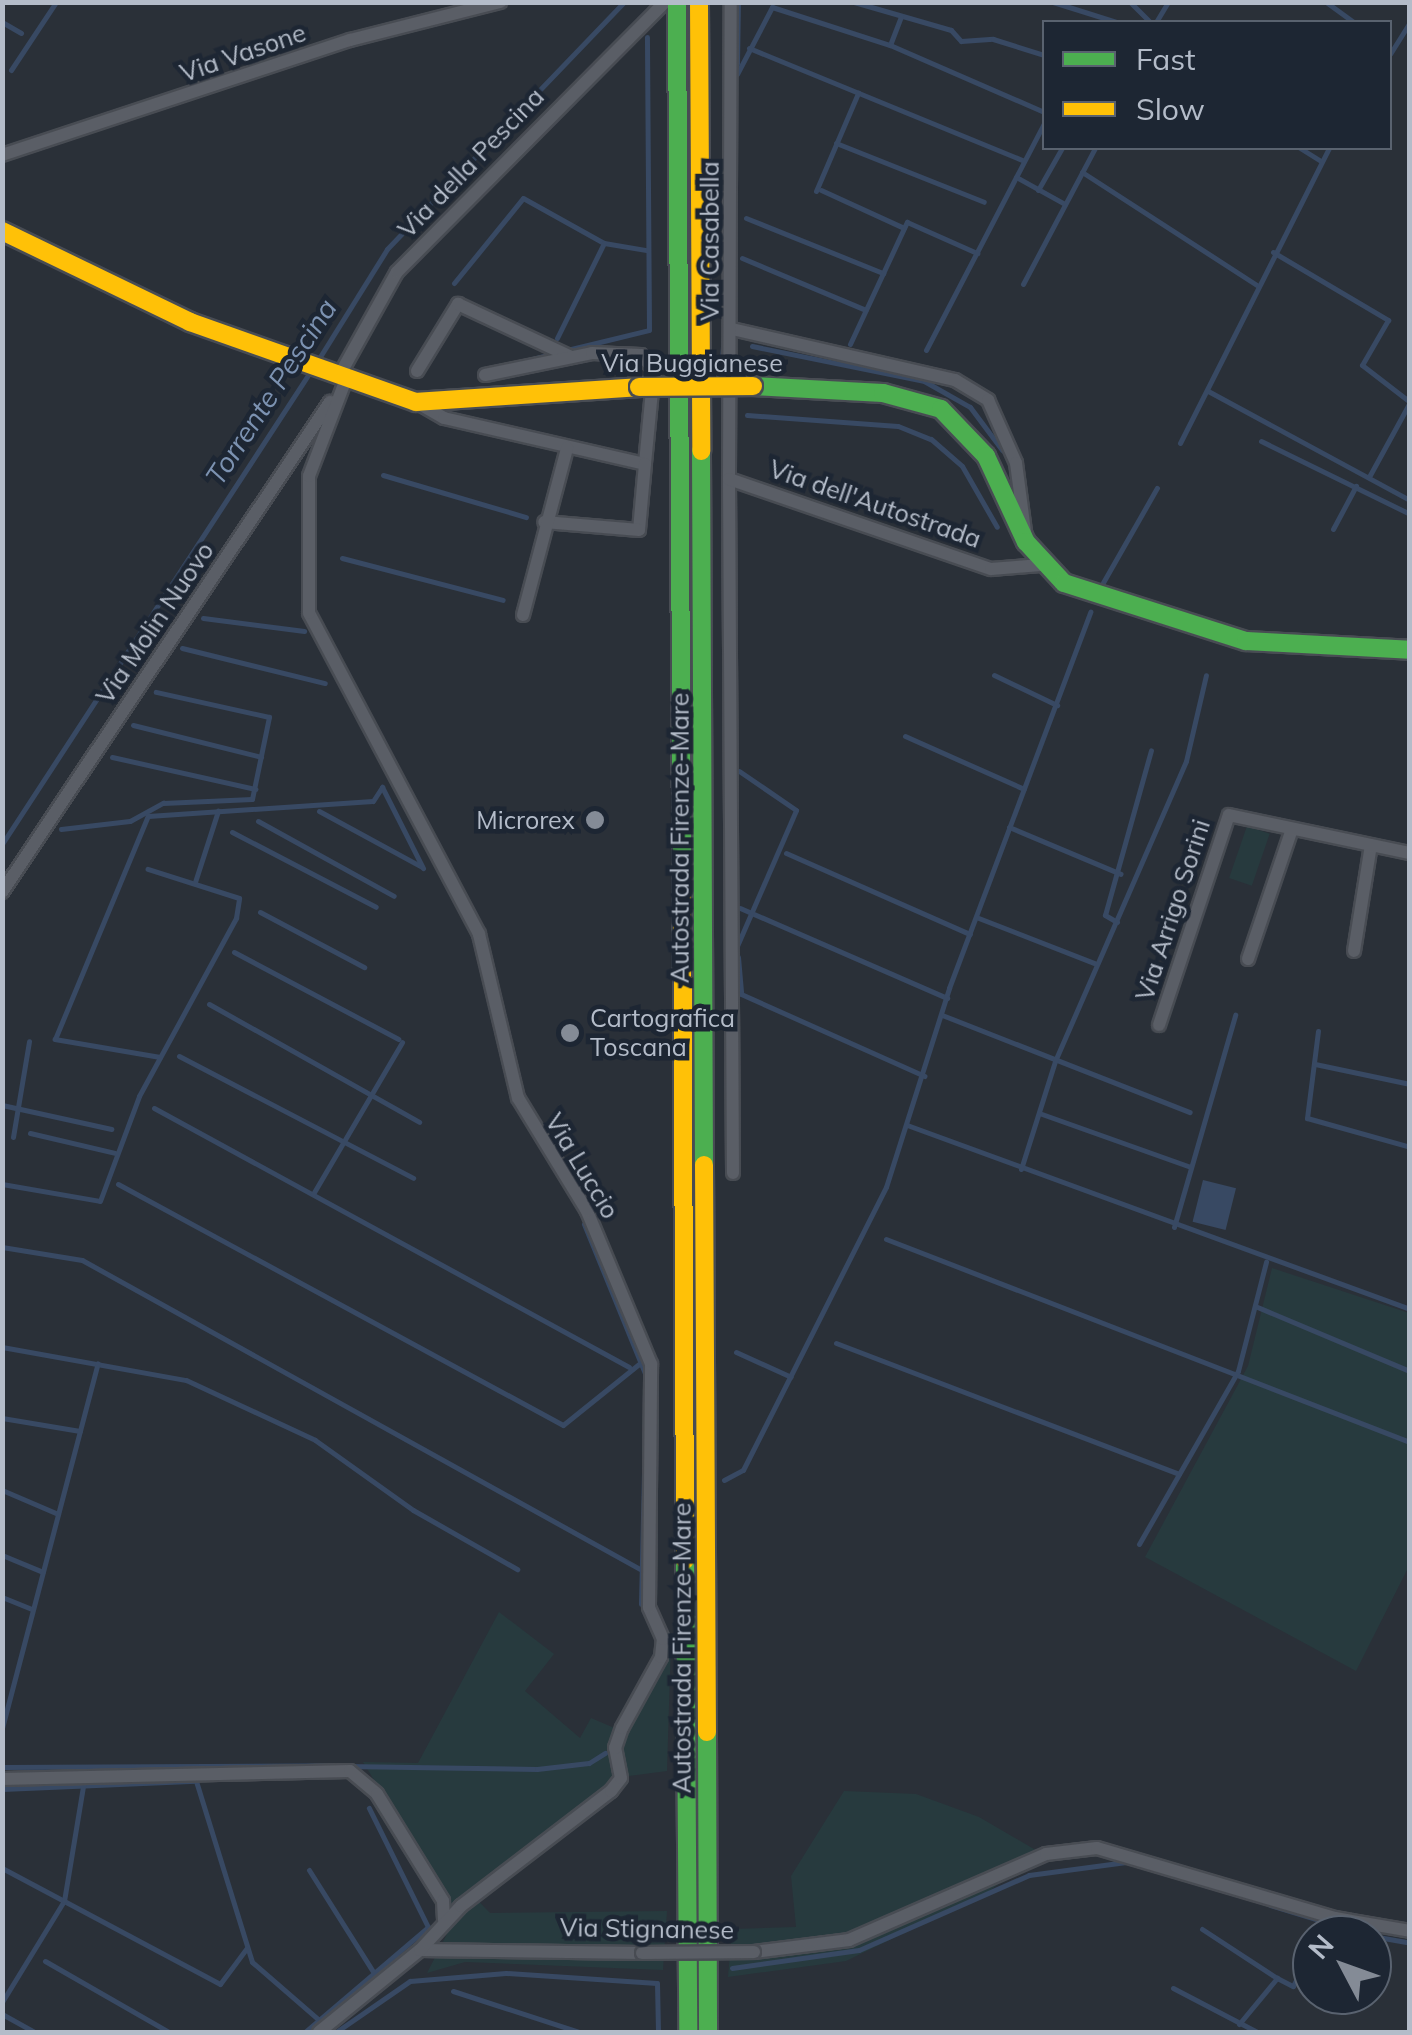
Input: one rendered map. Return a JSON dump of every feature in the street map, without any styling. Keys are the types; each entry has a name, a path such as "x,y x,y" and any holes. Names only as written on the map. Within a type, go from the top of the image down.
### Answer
{"main road":[{"name":"Autostrada Firenze-Mare","path":"699,8 708,2032"},
{"name":"Autostrada Firenze-Mare","path":"677,11 688,2032"},
{"name":"Via Buggianese","path":"2,231 190,322 416,402 639,388 753,386 883,393 941,409 994,468 1040,565 1071,586 1246,640 1410,650"}],"street":[{"name":"Via Vasone","path":"2,155 350,40 500,2"},
{"name":"Via della Pescina","path":"342,378 398,272 665,2"},
{"name":"Via Casabella","path":"729,479 731,2"},
{"path":"417,371 458,304 572,357"},
{"name":"Via Buggianese","path":"732,329 955,380 988,400 1016,462 1026,542"},
{"path":"486,375 572,357 631,350 650,362 639,530 544,522"},
{"name":"Via Molin Nuovo","path":"2,892 342,378"},
{"name":"Via Luccio","path":"342,378 309,476 308,613 478,934 518,1098 587,1211 656,1395 649,1606 662,1658 622,1728 620,1778 444,1920"},
{"path":"416,402 444,418 645,464"},
{"path":"524,615 544,522 566,448"},
{"name":"Via dell'Autostrada","path":"733,1173 729,479 991,568 1040,565"},
{"name":"Via Arrigo Sorini","path":"1159,1025 1229,815 1410,853"},
{"path":"1248,959 1292,829"},
{"path":"1354,951 1371,845"},
{"path":"2,1779 350,1771 377,1794 443,1901 444,1920 420,1950 319,2032"},
{"name":"Via Stignanese","path":"420,1950 754,1952 849,1940 1046,1854 1097,1848 1335,1918 1410,1932"}],"green space":[{"path":"1247,826 1270,834 1252,886 1229,878"},
{"path":"1272,1268 1409,1313 1409,1566 1356,1671 1145,1557 1248,1366"},
{"path":"499,1612 554,1654 525,1691 580,1738 591,1718 626,1733 671,1640 667,1771 629,1776 599,1793 468,1890 490,1913 667,1911 663,1970 465,1962 427,1973 447,1934 449,1903 363,1762 418,1763"},
{"path":"844,1791 916,1794 979,1817 1039,1852 987,1893 846,1961 728,1977 732,1929 796,1927 791,1876"}],"water":[{"path":"1203,1180 1236,1188 1226,1230 1193,1222"}],"waterway":[{"path":"11,70 56,2"},
{"name":"Torrente Pescina","path":"318,360 387,249 624,2"},
{"path":"737,64 738,2"},
{"path":"854,2 951,30 961,41 993,39 1042,54"},
{"path":"1053,2 1111,20"},
{"path":"1130,2 1148,20"},
{"path":"1157,20 1168,2"},
{"path":"1326,2 1351,20"},
{"path":"737,74 772,7 890,45 1042,111"},
{"path":"890,45 901,16"},
{"path":"2,22 21,33"},
{"path":"1392,51 1410,22"},
{"path":"567,350 649,330 647,37"},
{"path":"749,48 1024,161"},
{"path":"816,191 858,93"},
{"path":"926,350 1042,127"},
{"path":"836,143 984,202"},
{"path":"1038,190 1061,150"},
{"path":"1023,284 1094,150"},
{"path":"1303,150 1321,161"},
{"path":"1180,443 1328,150"},
{"path":"1082,172 1257,285"},
{"path":"1016,177 1065,204"},
{"path":"821,190 904,228"},
{"path":"454,283 523,198 604,243 646,250"},
{"path":"746,218 883,273"},
{"path":"850,344 907,222 977,253"},
{"path":"557,338 604,243"},
{"path":"1273,252 1388,320 1362,365 1410,402 1369,477"},
{"path":"742,258 866,310"},
{"path":"721,369 724,337"},
{"path":"752,346 924,381 970,407 1002,450"},
{"path":"528,360 556,353"},
{"name":"Torrente Pescina","path":"2,844 312,369"},
{"path":"1208,391 1410,500"},
{"path":"747,415 898,426 931,439 962,466 997,527"},
{"path":"1261,441 1410,514"},
{"path":"383,475 526,517"},
{"path":"1333,529 1356,486"},
{"path":"1101,586 1157,488"},
{"path":"342,558 503,600"},
{"path":"724,1480 743,1470 886,1187 949,988 1090,612"},
{"path":"203,618 304,631"},
{"path":"182,648 325,683"},
{"path":"994,675 1057,705"},
{"path":"1021,1169 1055,1061 1186,761 1206,675"},
{"path":"61,829 130,821 163,803 252,799 269,717 156,692"},
{"path":"133,725 261,757"},
{"path":"905,736 1024,789"},
{"path":"1117,922 1105,915 1151,750"},
{"path":"112,757 255,789"},
{"path":"737,946 796,810 739,771"},
{"path":"160,1057 55,1039 148,816 373,801 382,787 423,868"},
{"path":"195,882 218,811"},
{"path":"319,811 422,867"},
{"path":"258,821 394,896"},
{"path":"1009,827 1121,874"},
{"path":"232,832 376,907"},
{"path":"786,853 970,934"},
{"path":"2,1184 100,1201 139,1096 236,918 239,898 148,869"},
{"path":"740,908 947,998"},
{"path":"260,912 364,967"},
{"path":"976,917 1094,963"},
{"path":"234,952 398,1039"},
{"path":"738,957 741,994 924,1076"},
{"path":"209,1004 419,1122"},
{"path":"942,1015 1190,1112"},
{"path":"1174,1227 1235,1015"},
{"path":"1318,1031 1307,1118 1410,1147"},
{"path":"13,1137 29,1041"},
{"path":"313,1194 402,1042"},
{"path":"179,1056 413,1178"},
{"path":"1315,1064 1410,1084"},
{"path":"2,1105 111,1129"},
{"path":"154,1108 629,1367"},
{"path":"1039,1113 1191,1167"},
{"path":"907,1125 1410,1309"},
{"path":"30,1133 115,1153"},
{"path":"118,1184 563,1425 640,1363"},
{"path":"584,1224 646,1376"},
{"path":"886,1239 1410,1442"},
{"path":"2,1247 82,1260 640,1569"},
{"path":"1139,1544 1238,1371 1266,1262"},
{"path":"1255,1306 1410,1371"},
{"path":"836,1343 1179,1474"},
{"path":"2,1347 186,1380 315,1440 413,1510 517,1569"},
{"path":"736,1352 791,1377"},
{"path":"2,1728 98,1363"},
{"path":"2,1418 80,1431"},
{"path":"641,1604 644,1467"},
{"path":"2,1490 58,1514"},
{"path":"2,1555 43,1572"},
{"path":"2,1597 32,1609"},
{"path":"345,1766 537,1769 589,1763 605,1753"},
{"path":"2,1767 334,1765"},
{"path":"2,1789 196,1781 252,1962 320,2021"},
{"path":"2,2002 64,1901 83,1786"},
{"path":"305,2032 428,1927 369,1808"},
{"path":"732,1968 859,1950 1029,1875 1126,1862"},
{"path":"2,1868 220,1984 246,1949"},
{"path":"309,1870 375,1975"},
{"path":"1270,1905 1303,1915"},
{"path":"1202,1929 1277,1978"},
{"path":"1392,1940 1410,1943"},
{"path":"45,1961 169,2032"},
{"path":"336,2032 410,1981 506,1973 657,1983 658,2032"},
{"path":"1239,2024 1277,1978 1292,1986"},
{"path":"1173,1988 1257,2032"},
{"path":"453,1991 579,2032"},
{"path":"2,2014 34,2032"}],"traffic: fast":[{"path":"677,2 682,860"},
{"path":"753,386 883,393 941,409 986,456 1026,542 1064,583 1246,641 1410,650"},
{"path":"701,451 704,1165"},
{"path":"685,1560 688,2032"},
{"path":"707,1732 708,2032"}],"traffic: slow":[{"path":"699,2 701,451"},
{"path":"2,231 190,322 416,402 639,387"},
{"path":"639,387 753,386"},
{"path":"682,860 685,1560"},
{"path":"704,1165 707,1732"}],"place":[{"name":"Microrex","path":"595,820"},
{"name":"Cartografica Toscana","path":"570,1033"}]}
